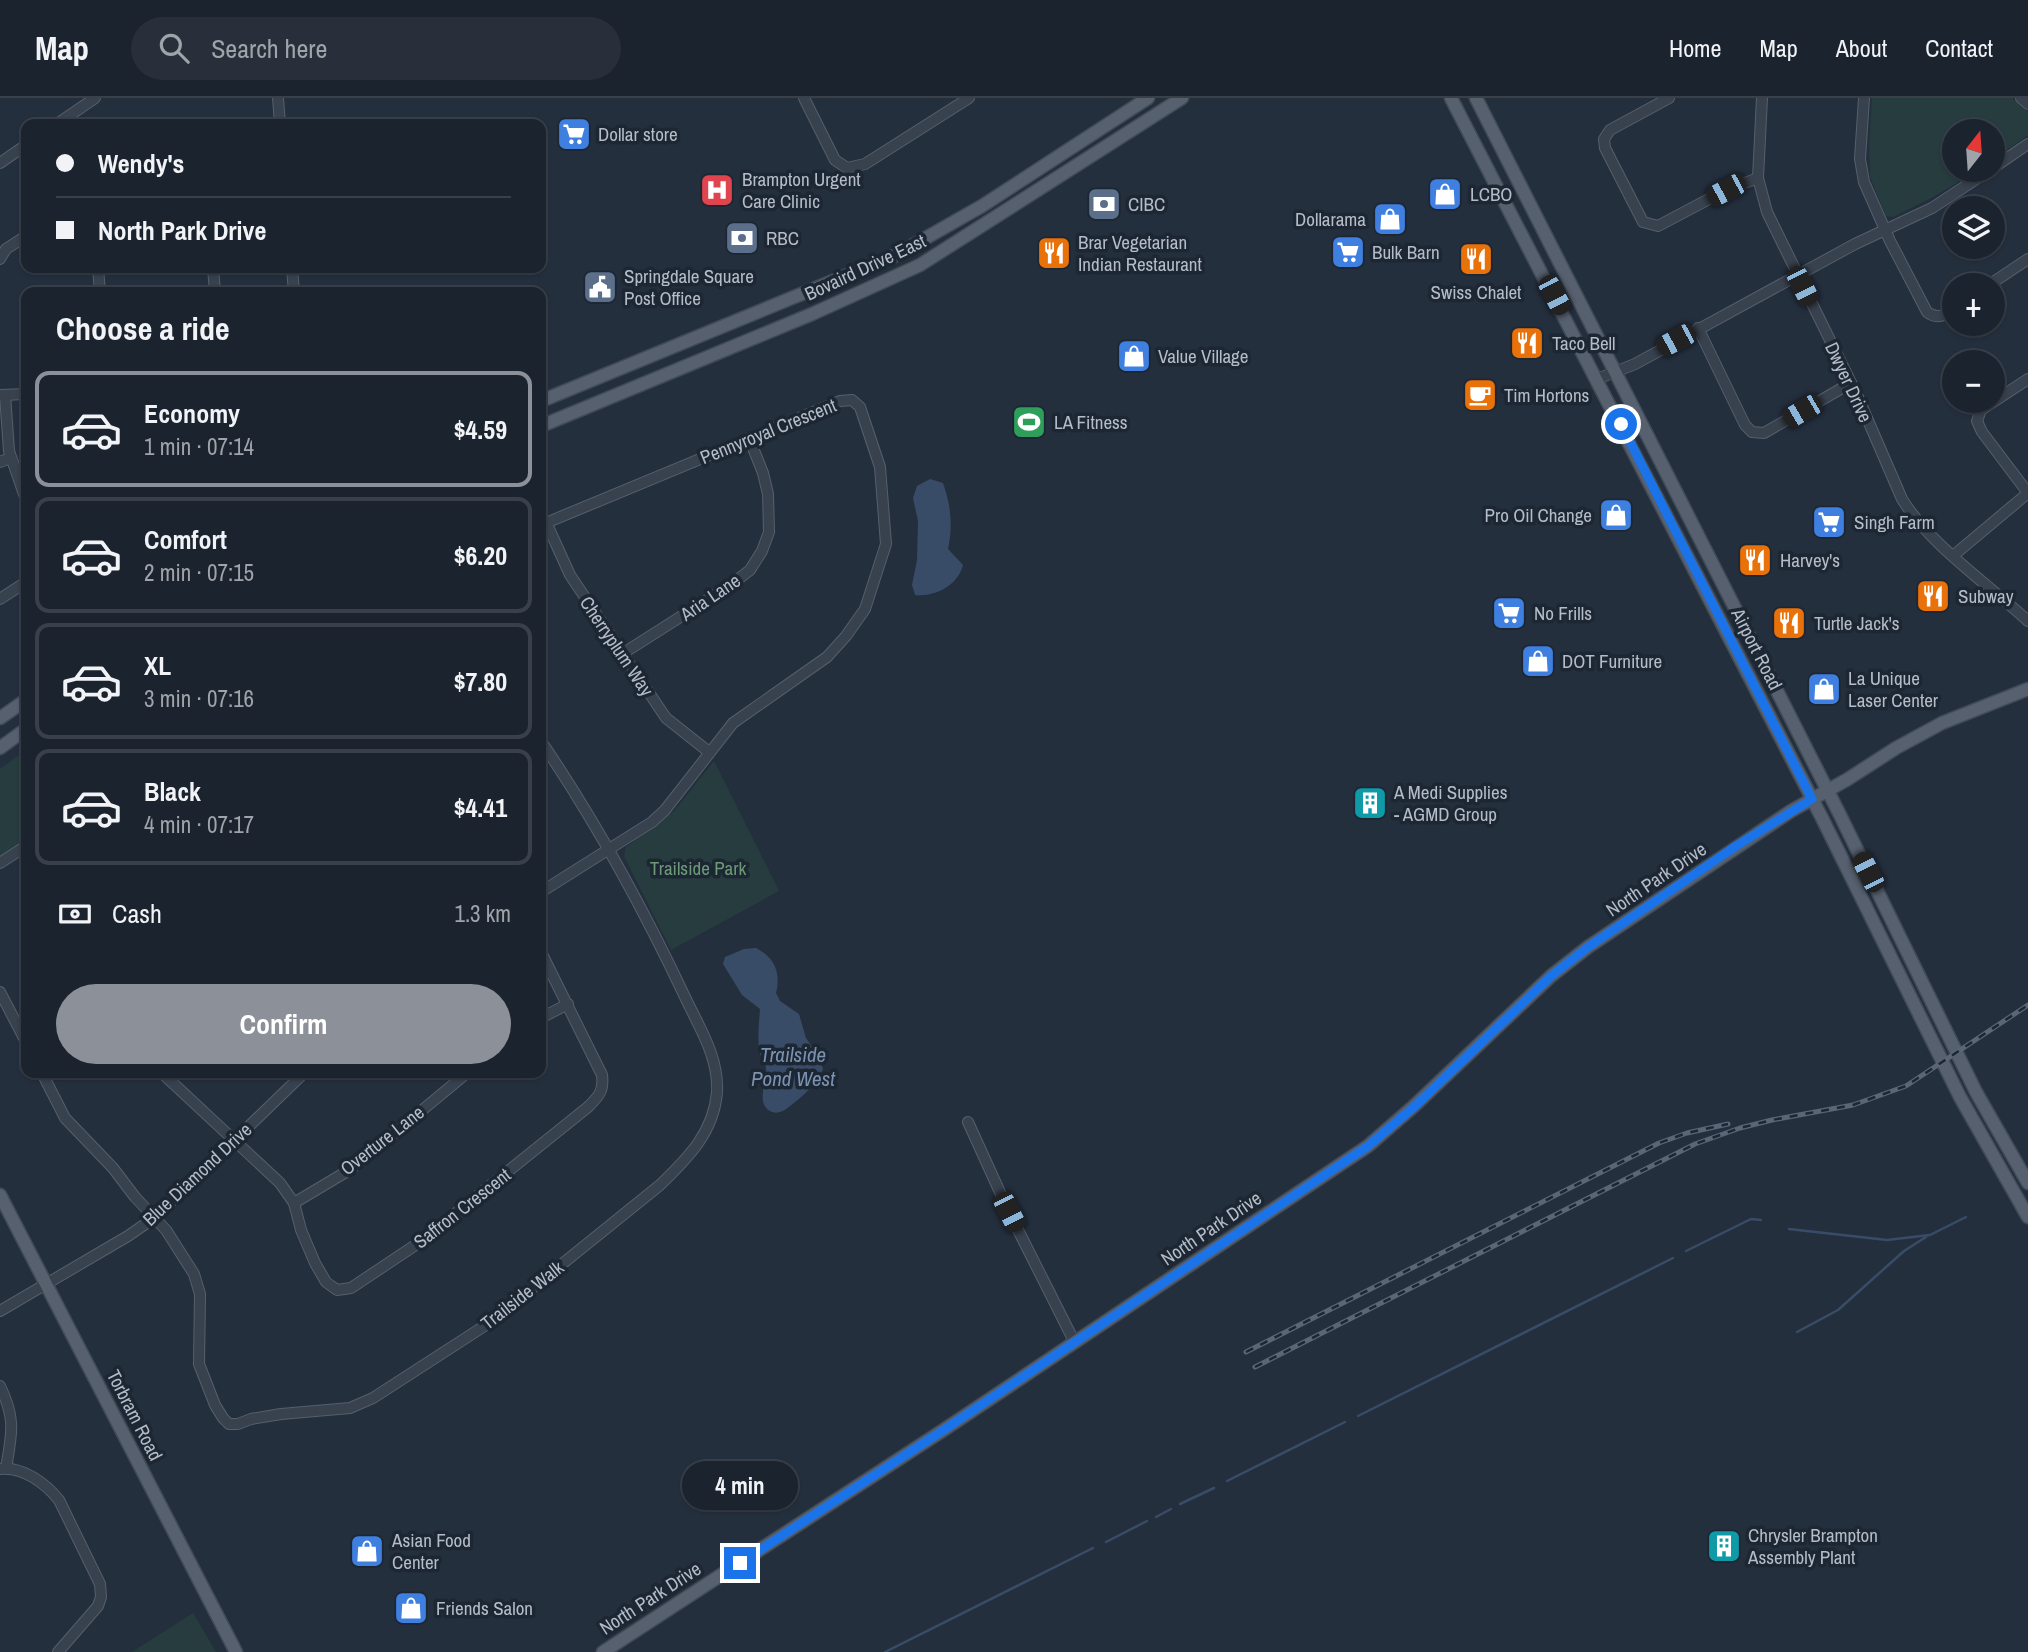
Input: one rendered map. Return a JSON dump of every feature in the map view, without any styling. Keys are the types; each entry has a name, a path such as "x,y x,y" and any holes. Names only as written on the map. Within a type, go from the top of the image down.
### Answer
{"main road":[{"name":"Bovaird Drive East","path":"546,399 894,256 954,223 1148,98"},
{"name":"Bovaird Drive East","path":"546,424 811,314 940,254 1182,98"},
{"name":"Airport Road","path":"1451,98 1812,799 1960,1097 2028,1217"},
{"name":"Airport Road","path":"1476,98 1827,791 1976,1092 2028,1183"},
{"path":"811,314 814,290"},
{"name":"North Park Drive","path":"603,1652 945,1429 1368,1146 1415,1106 1551,976 1588,947 1736,846 1933,727 2028,689"},
{"path":"0,718 21,703"},
{"path":"0,748 21,733"},
{"name":"Torbram Road","path":"0,1195 236,1652"}],"street":[{"path":"64,119 96,98"},
{"path":"278,98 280,119"},
{"path":"804,98 835,160 847,168 865,164 969,98"},
{"path":"1669,98 1610,130 1604,139 1605,148 1643,222 1658,226 1726,190 1758,178"},
{"name":"Dwyer Drive","path":"1762,98 1758,178 1767,212 1851,383 1902,499 1920,524 2028,621"},
{"path":"1864,98 1861,172 1870,198 1927,312 1942,317"},
{"path":"2021,98 2028,104"},
{"path":"2006,159 2028,144"},
{"path":"0,163 21,148"},
{"path":"1597,379 1635,364 1796,275 1931,208 1972,182"},
{"path":"0,259 6,249 21,239"},
{"path":"2005,274 2028,259"},
{"path":"1698,328 1745,425 1752,432 1764,433 1851,383"},
{"path":"1954,555 2028,493 1982,432 1978,421 1981,410 2028,379"},
{"path":"21,394 2,395 5,460 21,490"},
{"name":"Pennyroyal Crescent","path":"546,522 839,401 852,400 860,407 880,467 886,544 865,609 846,636 827,657 733,723 665,810 652,822 609,849"},
{"name":"Aria Lane","path":"622,654 732,584 750,570 762,551 769,532 768,494 749,438"},
{"name":"Cherryplum Way","path":"546,529 570,575 666,718 709,752"},
{"path":"0,599 21,585"},
{"name":"Trailside Walk","path":"45,1078 65,1118 113,1168 166,1230 194,1273 200,1294 199,1364 215,1405 229,1424 281,1414 350,1408 373,1398 489,1323 660,1185 686,1160 704,1137 717,1091 714,1060 649,923 609,849 546,749"},
{"path":"0,863 21,849"},
{"path":"546,889 609,849"},
{"name":"Saffron Crescent","path":"167,1078 280,1183 294,1203 301,1230 326,1282 337,1290 352,1288 420,1242 588,1107 602,1092 602,1075 546,962"},
{"path":"0,992 21,1032"},
{"path":"546,1015 568,1004"},
{"name":"Blue Diamond Drive","path":"0,1311 128,1236 154,1217 299,1078"},
{"name":"Overture Lane","path":"294,1203 351,1169 461,1078"},
{"path":"968,1122 1009,1212 1074,1341"},
{"path":"0,1386 12,1417 12,1437 3,1468 36,1478 60,1500 100,1584 102,1597 98,1606 58,1652"}],"green space":[{"path":"1872,98 2012,98 2028,112 2028,135 2006,151 2006,119 1942,119 1942,182 1959,182 1893,217 1886,216 1870,177"},
{"path":"21,754 21,844 0,857 0,769"},
{"name":"Trailside Park","path":"714,761 779,891 671,950 624,856 626,847 674,811"},
{"path":"193,1613 216,1652 132,1652"}],"water":[{"path":"930,479 943,483 950,516 948,549 963,565 956,578 945,588 931,594 915,595 912,585 917,560 918,521 913,498 917,486"},
{"name":"Trailside Pond West","path":"756,948 772,961 778,979 776,993 780,1001 799,1014 806,1038 823,1069 804,1094 788,1108 778,1112 770,1111 763,1102 766,1068 759,1047 760,1009 742,995 723,964 725,957 744,949"}],"waterway":[{"path":"1789,1229 1887,1240 1930,1235 1966,1217"},
{"path":"1686,1251 1751,1219 1761,1220"},
{"path":"1797,1332 1838,1310 1904,1251 1926,1237"},
{"path":"1358,1416 1673,1258"},
{"path":"1227,1481 1345,1422"},
{"path":"1180,1504 1214,1488"},
{"path":"1156,1517 1171,1509"},
{"path":"1106,1542 1147,1521"},
{"path":"885,1652 1093,1548"}],"railway":[{"path":"1255,1367 1695,1144 1772,1120 1853,1105 1906,1086 2028,1005"},
{"path":"1246,1352 1659,1143 1687,1133 1728,1124"}],"place":[{"name":"Dollar store","path":"574,134"},
{"name":"Brampton Urgent Care Clinic","path":"717,190"},
{"name":"LCBO","path":"1445,194"},
{"name":"CIBC","path":"1104,204"},
{"name":"Dollarama","path":"1390,219"},
{"name":"RBC","path":"742,238"},
{"name":"Bulk Barn","path":"1348,252"},
{"name":"Brar Vegetarian Indian Restaurant","path":"1054,253"},
{"name":"Swiss Chalet","path":"1476,259"},
{"name":"Springdale Square Post Office","path":"600,287"},
{"name":"Taco Bell","path":"1527,343"},
{"name":"Value Village","path":"1134,356"},
{"name":"Tim Hortons","path":"1480,395"},
{"name":"LA Fitness","path":"1029,422"},
{"name":"Pro Oil Change","path":"1616,515"},
{"name":"Singh Farm","path":"1829,522"},
{"name":"Harvey's","path":"1755,560"},
{"name":"Subway","path":"1933,596"},
{"name":"No Frills","path":"1509,613"},
{"name":"Turtle Jack's","path":"1789,623"},
{"name":"DOT Furniture","path":"1538,661"},
{"name":"La Unique Laser Center","path":"1824,689"},
{"name":"A Medi Supplies - AGMD Group","path":"1370,803"},
{"name":"Chrysler Brampton Assembly Plant","path":"1724,1546"},
{"name":"Asian Food Center","path":"367,1551"},
{"name":"Friends Salon","path":"411,1608"}],"route":[{"path":"740,1563 1368,1146 1415,1106 1551,976 1588,947 1736,846 1812,799 1621,424"}]}
